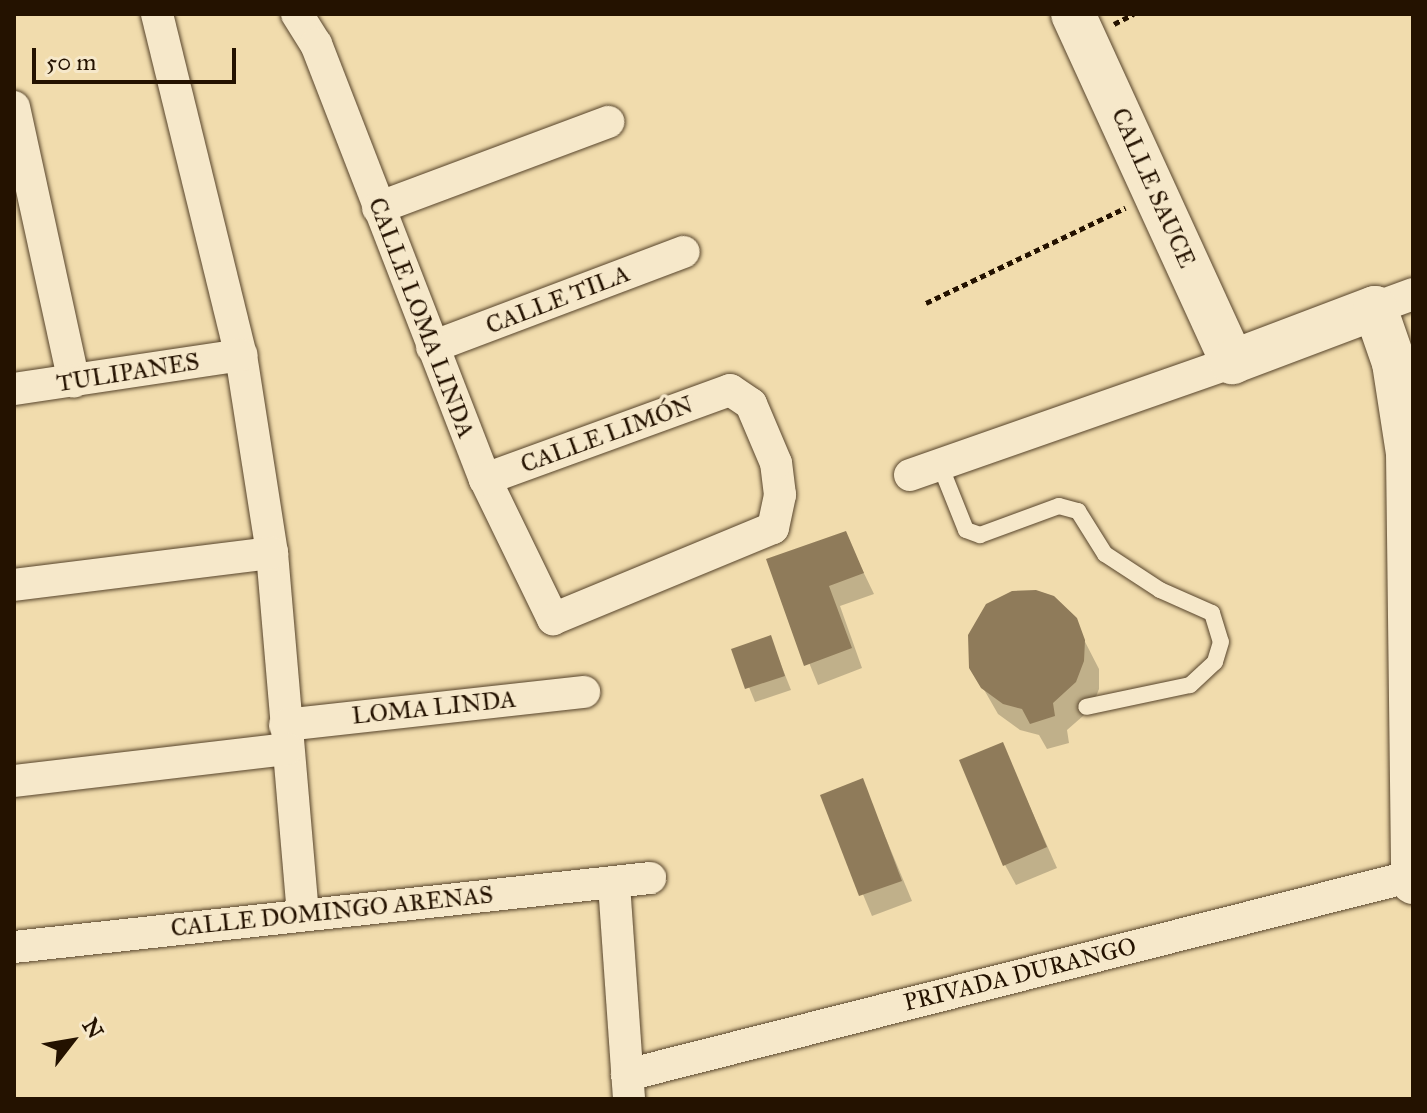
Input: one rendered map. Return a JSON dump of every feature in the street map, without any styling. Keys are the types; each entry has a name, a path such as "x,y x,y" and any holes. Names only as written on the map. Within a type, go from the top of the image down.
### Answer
{"street":[{"path":"157,14 241,355 272,553 303,913"},
{"name":"CALLE LOMA LINDA","path":"297,14 316,44 485,479 553,619"},
{"name":"CALLE SAUCE","path":"1073,14 1232,362"},
{"path":"14,107 74,382"},
{"path":"378,208 608,122"},
{"name":"CALLE TILA","path":"432,347 684,252"},
{"path":"925,470 1232,362 1394,301 1394,363 1408,453 1413,882"},
{"name":"TULIPANES","path":"14,389 241,355"},
{"name":"CALLE LIMÓN","path":"485,479 730,390 751,404 776,463 780,495 773,528 553,619"},
{"path":"14,585 272,553"},
{"name":"LOMA LINDA","path":"14,781 584,692"},
{"name":"PRIVADA DURANGO","path":"628,1087 1412,876"},
{"name":"CALLE DOMINGO ARENAS","path":"14,947 303,913 650,878"},
{"path":"614,884 628,1087"}],"lane":[{"path":"925,470 966,530 980,535 1059,506 1078,511 1105,554 1160,590 1212,613 1221,642 1215,662 1190,685 1086,707"}],"path":[{"path":"926,303 1155,194"}],"building":[{"path":"846,531 864,573 829,586 852,648 804,666 766,559"},
{"path":"1036,590 1054,596 1077,618 1085,640 1084,661 1076,682 1053,703 1055,716 1030,724 1022,709 1003,704 981,688 969,668 968,635 986,604 1012,591"},
{"path":"771,635 785,676 745,689 731,649"},
{"path":"1003,742 1047,847 1003,866 959,760"},
{"path":"863,778 902,881 859,896 820,795"}]}
